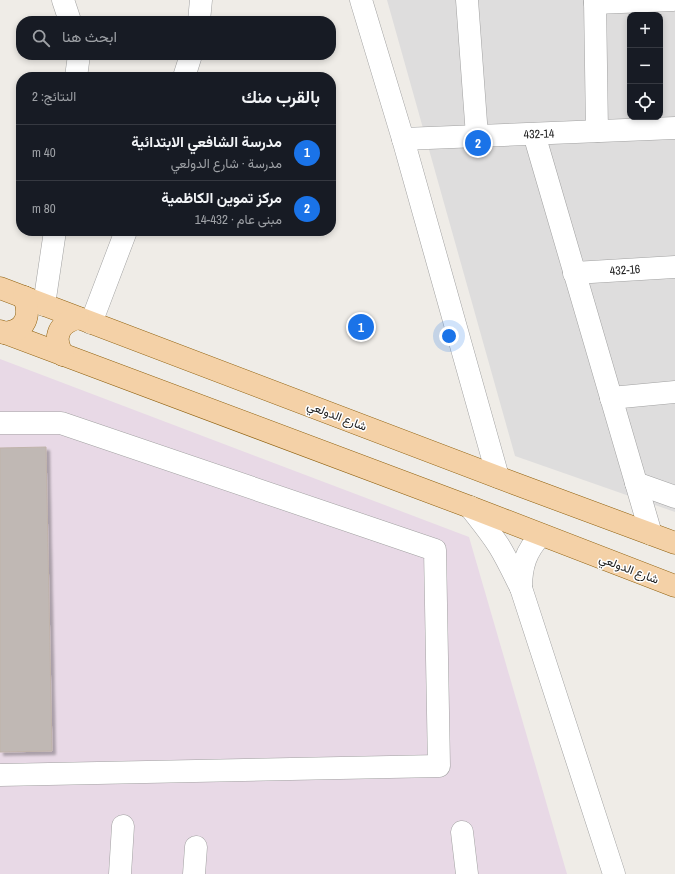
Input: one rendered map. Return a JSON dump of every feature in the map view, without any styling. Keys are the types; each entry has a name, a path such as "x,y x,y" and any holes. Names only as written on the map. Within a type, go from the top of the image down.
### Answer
{"main road":[{"name":"شارع الدولعي","path":"0,288 675,543"},
{"path":"2,332 12,332 24,323 28,315 27,304 24,297"},
{"path":"63,355 59,349 58,338 60,329 72,319 85,320"},
{"name":"شارع الدولعي","path":"2,332 541,534 675,586"}],"street":[{"path":"63,0 68,16"},
{"path":"199,16 201,0"},
{"path":"361,0 403,139 498,477"},
{"path":"467,0 477,136"},
{"path":"598,131 595,1 673,0"},
{"path":"77,72 78,60"},
{"path":"186,72 189,60"},
{"name":"432-14","path":"403,139 675,128"},
{"path":"534,134 651,534"},
{"path":"44,305 54,236"},
{"path":"85,320 124,236"},
{"name":"432-16","path":"574,273 675,266"},
{"path":"611,398 675,392"},
{"path":"0,423 61,424 434,550 439,766 0,775"},
{"path":"636,483 675,497"},
{"path":"470,508 499,546 520,588 614,874"},
{"path":"520,588 523,565 527,554 533,543 541,534"},
{"path":"120,874 123,826"},
{"path":"462,832 467,874"},
{"path":"194,874 196,847"}],"shaded area":[{"path":"387,0 675,0 675,512 515,456"},
{"path":"0,359 469,537 567,874 0,874"}],"building":[{"path":"46,447 52,751 0,752 0,448"}],"place":[{"name":"مركز تموين الكاظمية","path":"478,143"},
{"name":"مدرسة الشافعي الابتدائية","path":"361,327"}]}
